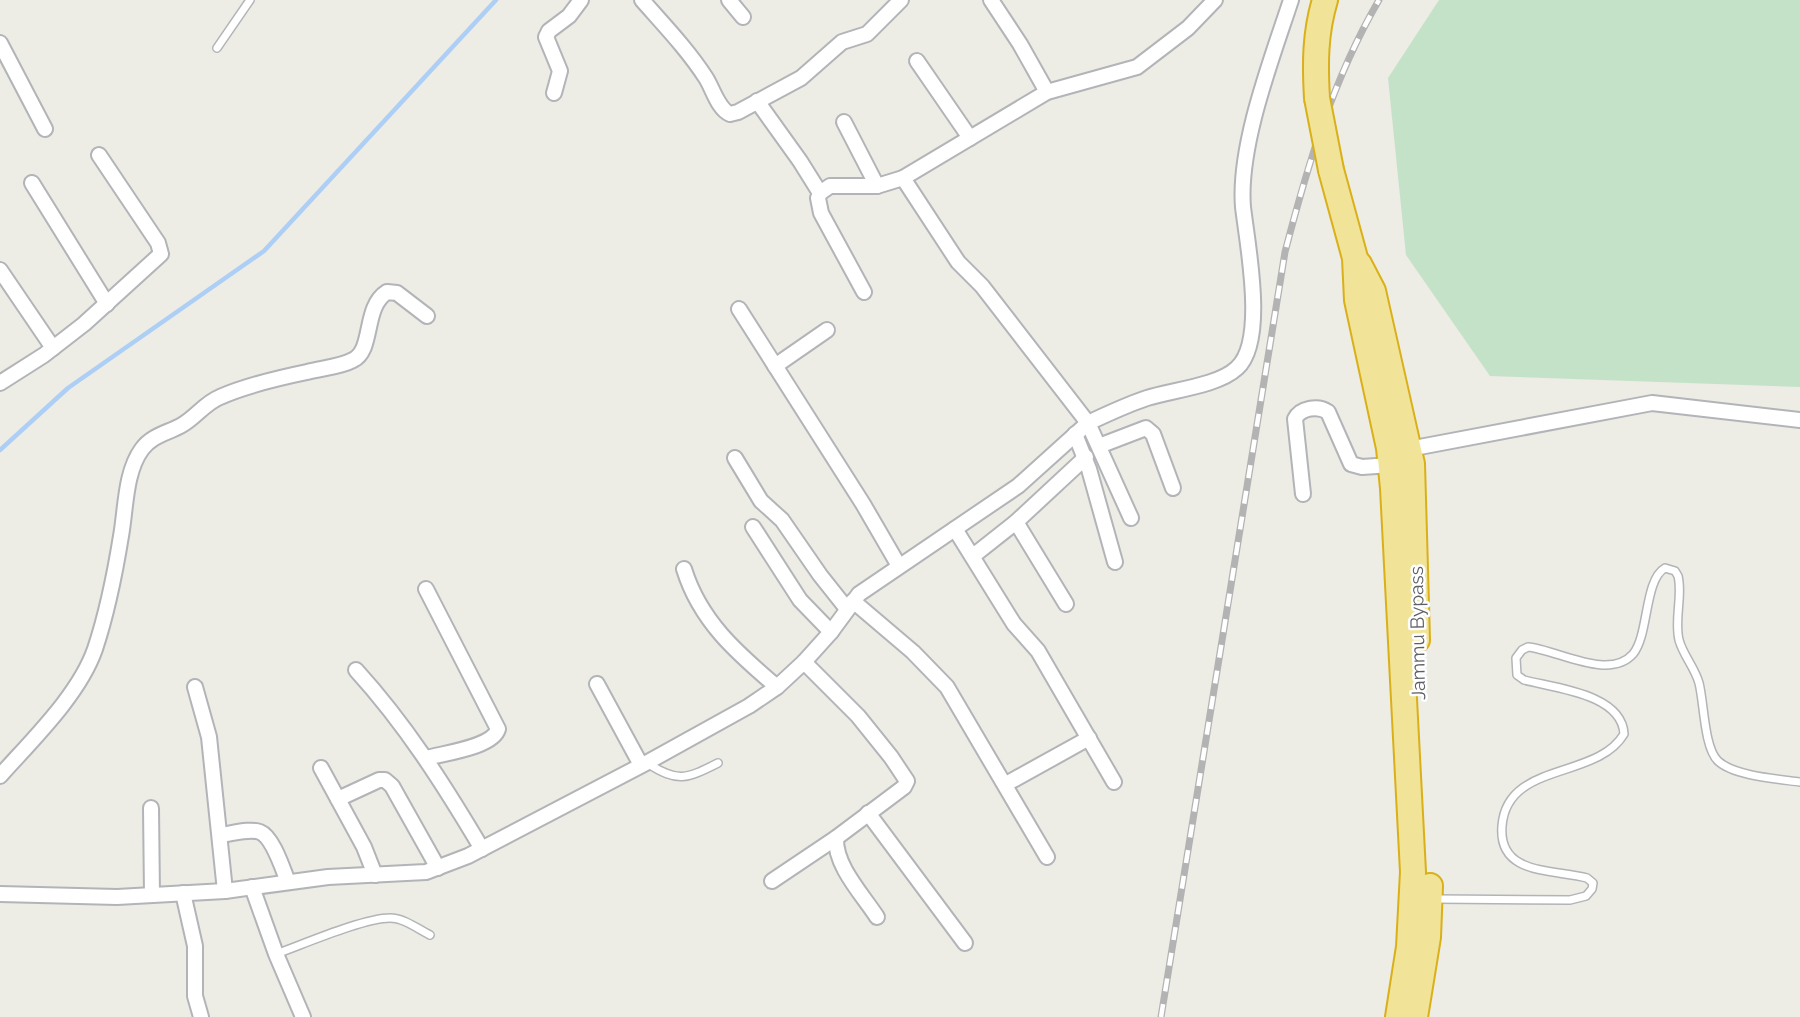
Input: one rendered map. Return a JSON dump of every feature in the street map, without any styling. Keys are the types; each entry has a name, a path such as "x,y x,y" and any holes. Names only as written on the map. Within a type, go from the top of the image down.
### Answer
{"highway":[{"name":"Jammu Bypass","path":"1325,0 1316,35 1317,97 1331,170 1355,258 1357,300 1382,410 1391,465 1422,899 1428,937 1415,1017"},
{"name":"Jammu Bypass","path":"1355,258 1373,291 1409,449 1414,484 1417,680 1430,872 1398,1017"}],"street":[{"path":"554,93 560,71 546,37 569,16 581,0"},
{"path":"642,0 694,62 724,111 734,114 801,78 842,42 867,34 901,0"},
{"path":"729,0 743,18"},
{"path":"991,0 1047,92"},
{"path":"820,193 830,186 877,186 903,178 1047,92 1137,67 1188,27 1215,0"},
{"path":"0,894 117,897 225,891 328,877 426,872 438,868 482,849 749,706 807,665 831,632 856,607 867,587 899,566 965,544 1016,522 1094,435 1148,398 1222,378 1240,366 1245,358 1249,345 1254,293 1242,180 1266,74 1292,0"},
{"path":"0,43 45,129"},
{"path":"917,61 970,138"},
{"path":"757,102 820,193 818,204 821,214 864,292"},
{"path":"844,122 877,186"},
{"path":"0,383 53,348 107,304 161,254 158,243 99,155"},
{"path":"903,178 958,262 982,286 1094,435 1131,518"},
{"path":"32,183 107,304"},
{"path":"0,270 53,348"},
{"path":"0,776 69,694 83,675 94,651 120,539 131,469 149,440 186,423 218,397 358,358 364,346 374,306 387,292 397,293 427,316"},
{"path":"739,309 863,504 899,566"},
{"path":"775,366 827,330"},
{"path":"1409,449 1652,403 1800,419"},
{"path":"1303,494 1295,419 1304,410 1323,409 1328,412 1351,464 1362,467 1391,465"},
{"path":"1094,435 1146,428 1153,434 1173,488"},
{"path":"965,544 1018,486 1081,447"},
{"path":"1081,447 1115,562"},
{"path":"735,458 761,501 782,520 820,575 856,607 887,628 947,687 1047,857"},
{"path":"1016,522 1066,604"},
{"path":"753,527 800,600 831,632"},
{"path":"965,544 1014,624 1038,651 1114,782"},
{"path":"684,569 689,587 705,616 732,648 777,687"},
{"path":"426,589 498,729 494,737 485,743 427,758"},
{"path":"772,881 836,838 904,787 906,781 858,716 807,665"},
{"path":"356,670 386,702 427,758 482,849"},
{"path":"597,684 643,764"},
{"path":"195,687 209,737 225,891"},
{"path":"1006,784 1089,738"},
{"path":"321,768 364,847 375,875"},
{"path":"338,799 385,779 392,786 438,868"},
{"path":"151,808 152,895"},
{"path":"868,813 965,943"},
{"path":"220,835 256,831 265,835 272,844 288,882"},
{"path":"836,838 836,851 841,861 877,916"},
{"path":"252,887 276,954 303,1017"},
{"path":"183,893 195,946 195,996 201,1017"}],"lane":[{"path":"217,48 250,0"},
{"path":"1422,899 1570,900 1586,896 1592,889 1593,883 1587,878 1533,869 1511,857 1505,847 1502,833 1503,817 1514,798 1529,784 1613,748 1625,734 1624,724 1620,716 1604,703 1524,680 1517,675 1516,658 1521,650 1528,647 1586,663 1622,663 1637,648 1656,577 1665,568 1675,571 1678,576 1677,619 1680,642 1698,681 1714,757 1723,765 1746,773 1800,782"},
{"path":"643,764 679,778 698,773 718,763"},
{"path":"276,954 355,926 387,918 399,920 430,935"}],"green space":[{"path":"1439,0 1800,0 1800,387 1490,376 1406,255 1388,78"}],"waterway":[{"path":"0,450 68,388 264,251 496,0"}],"railway":[{"path":"1161,1017 1285,252 1323,123 1348,60 1379,0"}]}
